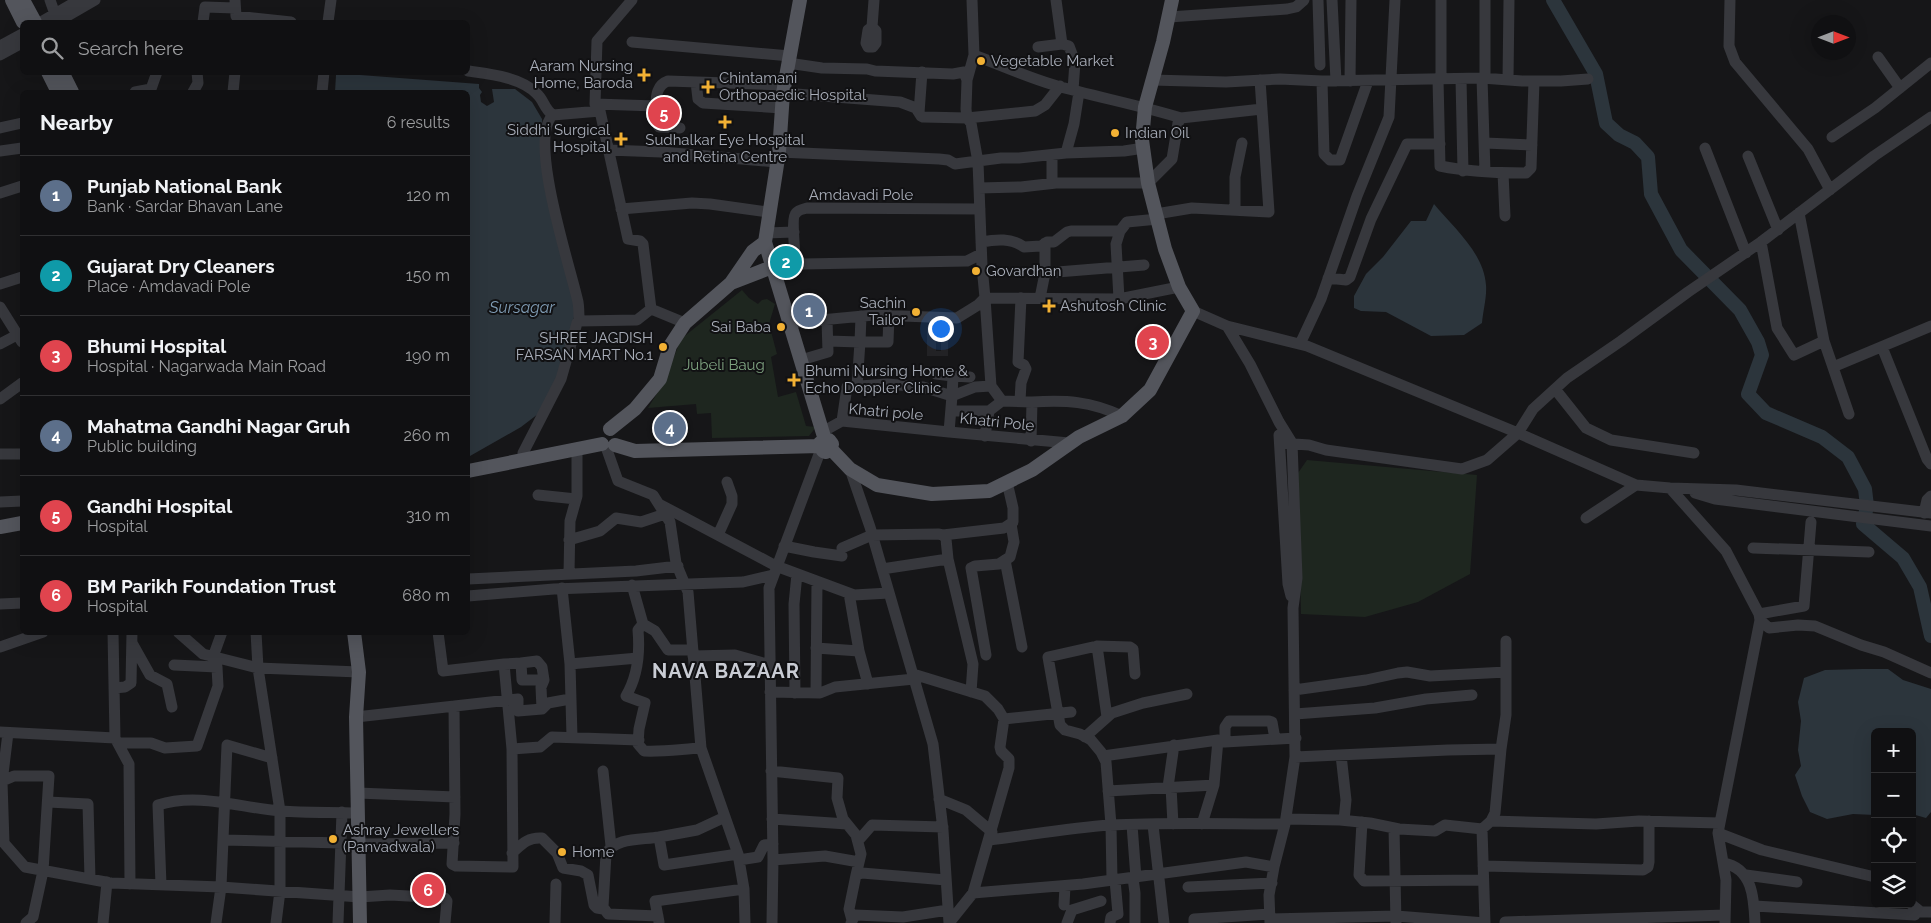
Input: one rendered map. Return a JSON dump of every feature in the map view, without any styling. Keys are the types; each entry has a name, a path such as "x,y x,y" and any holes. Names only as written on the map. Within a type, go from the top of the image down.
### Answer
{"main road":[{"path":"12,0 22,20"},
{"path":"23,0 34,20"},
{"path":"800,0 784,89 778,157 765,237 772,267 824,443 850,469 877,484 932,494 989,491 1032,470 1079,436 1122,416 1150,390 1193,311 1179,287 1165,249 1148,183 1142,140 1145,106 1172,0"},
{"path":"50,75 57,90"},
{"path":"64,75 71,90"},
{"path":"470,471 577,450 607,441 660,379 670,346 685,323 731,283 765,237"},
{"path":"731,283 772,267"},
{"path":"470,463 607,441 635,451 824,443"},
{"path":"0,527 20,524"},
{"path":"354,635 359,672 356,717 360,923"}],"street":[{"path":"50,0 56,20"},
{"path":"56,20 78,0"},
{"path":"56,20 95,0"},
{"path":"328,20 331,0"},
{"path":"632,0 597,41 597,108 628,239 640,240 643,244 651,309"},
{"path":"872,27 874,0"},
{"path":"966,80 974,55 972,0"},
{"path":"1056,0 1062,44"},
{"path":"1169,17 1287,9 1296,7 1304,0"},
{"path":"1318,0 1320,66"},
{"path":"1332,0 1336,81"},
{"path":"1350,81 1351,0"},
{"path":"1300,344 1328,278 1360,188 1390,118 1395,0"},
{"path":"1442,0 1440,166 1463,171 1502,173 1526,173 1529,171 1531,168 1534,81"},
{"path":"1485,0 1483,78 1485,172"},
{"path":"1508,80 1509,0"},
{"path":"1730,0 1729,46 1735,62 1808,149 1830,190"},
{"path":"203,20 205,7 235,4 236,16 272,20"},
{"path":"0,46 20,35"},
{"path":"632,42 789,60 822,68 953,74 964,72 967,118 971,123 978,162 981,254 991,386 1002,401"},
{"path":"0,55 20,44"},
{"path":"1038,47 1062,44 1069,46 1075,62 1074,124 1066,153"},
{"path":"974,55 1076,91 1145,106 1181,118 1262,109"},
{"path":"1878,56 1900,88"},
{"path":"1832,137 1875,108 1931,63"},
{"path":"470,71 523,84 538,94 547,111 553,116"},
{"path":"919,112 922,72"},
{"path":"156,89 157,75"},
{"path":"194,90 198,83 197,75"},
{"path":"232,90 235,75"},
{"path":"322,90 324,75"},
{"path":"1152,80 1226,82 1280,79 1322,81 1483,78 1534,81 1588,79"},
{"path":"1461,79 1463,171"},
{"path":"1119,299 1116,244 1120,231 1127,222 1192,208 1270,212 1260,80"},
{"path":"1322,81 1324,154 1330,160 1340,160 1368,81"},
{"path":"680,128 659,127 657,125 656,106 658,89 664,83 696,82 784,89 900,102 916,108 923,116 967,118 1035,111 1045,105 1060,86"},
{"path":"696,82 698,98 703,102 782,108"},
{"path":"523,453 561,379 579,321 578,302 550,190 545,134 547,121 553,116 597,108 656,106"},
{"path":"1280,447 1326,450 1462,469 1487,460 1518,433 1533,409 1566,378 1762,242 1931,117"},
{"path":"979,188 1021,187 1052,183 1148,183 1172,159 1178,123 1181,118"},
{"path":"0,128 20,123"},
{"path":"1485,142 1532,145"},
{"path":"1235,210 1235,177 1242,143"},
{"path":"1328,278 1346,280 1350,277 1371,220 1407,144 1440,144"},
{"path":"0,151 20,148"},
{"path":"608,150 778,157 939,159 948,160 955,164 1001,158 1124,151 1144,148"},
{"path":"1705,148 1746,252"},
{"path":"1052,154 1052,183"},
{"path":"1748,156 1778,230"},
{"path":"1502,173 1505,216"},
{"path":"0,194 20,187"},
{"path":"621,209 692,203 768,212"},
{"name":"Amdavadi Pole","path":"980,209 803,209 794,216 794,232 795,258 796,261 803,264 967,261 981,254"},
{"path":"1800,213 1824,341 1849,414"},
{"path":"981,242 995,239 1015,241 1024,247 1041,246 1045,243 1054,242 1071,231 1120,231"},
{"path":"765,237 794,232"},
{"path":"1762,242 1777,328 1794,355 1824,341"},
{"path":"1040,298 1045,273 1045,243"},
{"path":"1045,273 1144,265"},
{"path":"0,284 20,278"},
{"path":"789,323 889,315 956,318 978,305 985,298 1119,299 1179,287"},
{"path":"1020,401 1021,382 1026,369 1024,365 1018,362 1021,298"},
{"path":"0,307 20,338 0,344"},
{"path":"579,321 638,320 651,309"},
{"path":"651,309 685,323"},
{"path":"1193,311 1227,326 1300,344 1518,433 1636,485 1682,488 1715,499 1734,496 1928,513 1927,500 1931,496"},
{"path":"828,341 888,342 889,315"},
{"path":"842,421 847,386 857,386 862,316"},
{"path":"801,360 828,352 827,320"},
{"path":"1227,326 1250,364 1292,448 1296,578 1294,608 1296,738 1286,822 1274,867 1270,896 1270,919"},
{"path":"1833,367 1931,326"},
{"path":"1882,347 1927,460 1931,464"},
{"path":"936,374 970,377"},
{"path":"953,376 952,396 975,387 991,386"},
{"name":"Khatri Pole","path":"857,386 887,384 923,387 952,396 949,432 1069,443"},
{"path":"0,399 20,385"},
{"path":"1555,389 1586,428 1611,440 1694,453"},
{"path":"950,412 989,411 1002,401 1032,402 1060,400 1088,403 1122,416"},
{"path":"1031,441 1032,402"},
{"path":"985,436 989,411"},
{"name":"Khatri pole","path":"824,443 842,421 949,432"},
{"path":"1279,422 1288,584 1294,608"},
{"path":"607,441 618,482 653,495 670,522 678,566 688,592 702,748 738,857 744,889 745,923"},
{"path":"772,923 773,844 769,588 824,443"},
{"path":"569,574 570,521 576,499 577,450"},
{"path":"0,454 20,454"},
{"path":"850,469 872,535 933,744 943,827 949,923"},
{"path":"718,535 732,504 732,496 727,482"},
{"path":"986,655 971,568 999,564 1010,557 1014,542 1011,524 1013,522 1013,508 1007,482"},
{"path":"1586,518 1636,485"},
{"path":"1670,488 1726,551 1760,617 1769,628 1798,625 1815,626 1896,657 1931,673"},
{"path":"538,495 576,499"},
{"path":"1734,496 1894,522 1931,526"},
{"path":"0,502 20,501"},
{"path":"658,503 718,535 775,570 798,574 854,595 889,593"},
{"path":"569,540 600,531 616,518 641,522 665,514"},
{"path":"1760,617 1804,606 1811,522"},
{"path":"784,546 814,552 842,552 872,535 943,535 1004,528 1011,524"},
{"path":"943,535 946,539 948,558 973,664 971,692"},
{"path":"1754,548 1869,552"},
{"path":"882,569 948,558"},
{"path":"1005,560 1022,647"},
{"path":"470,579 636,572 678,566"},
{"path":"470,596 562,588 743,582 775,570"},
{"path":"795,693 794,604 798,574"},
{"path":"816,693 817,581"},
{"path":"632,585 643,624 655,631 668,650 735,655 770,666"},
{"path":"562,588 570,664 572,737"},
{"path":"849,593 859,651 868,684"},
{"path":"0,603 20,603"},
{"path":"1505,922 1725,919 1726,880 1719,828 1760,617"},
{"path":"643,624 638,630 638,658 632,686 626,696 645,702 638,744 644,751 657,752 672,749 702,748"},
{"path":"0,647 34,635"},
{"path":"113,635 116,740 129,764 130,884"},
{"path":"181,635 215,662"},
{"path":"221,635 215,662 218,686 197,746 165,748 151,743 4,732 1,782 4,843 25,867 107,882 221,887 360,897 390,895 445,898 447,901 444,923"},
{"path":"256,635 258,668 280,811 280,892 276,923"},
{"path":"438,635 443,671 537,661 542,667 544,680 541,687 542,709"},
{"path":"114,688 125,687 132,683 132,638"},
{"path":"132,638 150,675 167,684 172,708"},
{"path":"940,798 966,810 990,836 1031,835 1111,825 1344,820 1435,832 1445,825 1482,829 1491,821 1495,813 1506,715 1506,641"},
{"path":"1097,646 1107,717"},
{"path":"1110,923 1111,917 1118,914 1106,762 1091,740 1085,736 1065,730 1060,725 1048,657 1097,646 1130,647 1132,649 1135,674"},
{"path":"816,648 859,651"},
{"path":"570,664 638,658"},
{"path":"174,665 215,662 258,668 359,672"},
{"path":"521,663 522,680 544,680"},
{"path":"454,706 456,796 452,864 456,866 513,867 512,749 504,664"},
{"path":"1294,690 1407,672 1430,676 1506,672"},
{"path":"770,692 816,693 835,687 913,677 985,696 998,709 1004,720 1000,746 1001,751 1009,759 1009,768 973,893 949,923"},
{"path":"1085,736 1112,713 1143,703 1187,694"},
{"path":"1295,714 1375,708 1426,699 1472,696"},
{"path":"356,717 518,699 518,711 542,709 548,703 570,699"},
{"path":"1004,720 1070,712"},
{"path":"1202,824 1214,784 1221,741 1225,727 1229,722 1269,720 1274,726 1275,739"},
{"path":"512,749 540,747 552,737 639,740"},
{"path":"1103,756 1221,741 1296,738"},
{"path":"216,923 221,887 228,745 272,758"},
{"path":"1173,824 1169,787 1174,746"},
{"path":"1295,757 1448,750 1501,750"},
{"path":"1342,755 1346,800 1344,820"},
{"path":"603,771 610,846 606,854 603,909"},
{"path":"771,771 838,778 837,798 843,819 856,835 861,854 849,908 851,921"},
{"path":"1,782 14,776 49,776 43,871 32,917 26,923"},
{"path":"1108,791 1214,784"},
{"path":"358,793 456,796"},
{"path":"160,885 158,805 174,800 225,803 280,811 358,813"},
{"path":"48,802 88,804 90,879"},
{"path":"338,923 342,812"},
{"path":"610,846 618,843 697,830 725,817"},
{"path":"772,819 847,824"},
{"path":"1491,821 1596,824 1649,821 1719,828 1762,850 1871,876"},
{"path":"1483,866 1644,870 1650,862 1649,821"},
{"path":"1362,822 1360,878 1364,881 1484,880"},
{"path":"858,841 872,825 943,827"},
{"path":"1132,825 1135,923"},
{"path":"1153,825 1164,923"},
{"path":"1394,828 1396,920"},
{"path":"1194,923 1194,919 1270,919 1485,923 1482,829"},
{"path":"659,837 664,866 738,857 758,857 764,845 773,844"},
{"path":"512,853 532,838 542,838 559,856 563,868 582,871 588,875 594,905 597,908 603,909 608,914 658,920 655,901 744,889"},
{"path":"223,840 341,843"},
{"path":"359,844 454,844"},
{"path":"773,860 825,856 859,862"},
{"path":"973,893 1065,886 1246,862 1274,867"},
{"path":"1723,863 1729,864 1746,876 1797,882"},
{"path":"856,875 862,873 946,880"},
{"path":"1746,876 1754,897 1755,923"},
{"path":"103,923 107,882"},
{"path":"1188,887 1272,883"},
{"path":"555,923 556,884"},
{"path":"1064,905 1065,886"},
{"path":"1067,923 1072,910 1101,901"},
{"path":"1754,906 1914,913 1931,912"},
{"path":"851,921 855,915 902,920 948,910"}],"shaded area":[{"path":"927,327 936,327 936,351 941,351 941,327 948,327 948,356 927,356"}],"green space":[{"name":"Jubeli Baug","path":"742,290 758,304 762,300 767,299 775,304 769,324 777,354 771,357 778,397 796,392 806,426 816,427 809,436 712,438 711,413 697,414 696,404 648,408 664,382 681,339"},
{"path":"1307,460 1477,475 1470,574 1418,602 1365,617 1301,614 1298,473"}],"water":[{"name":"Sursagar","path":"336,75 360,75 479,84 482,92 480,95 481,102 487,106 494,102 492,89 515,89 532,102 542,119 544,147 577,302 563,370 538,414 521,427 470,456 470,90 335,90"},
{"path":"1434,204 1474,251 1484,273 1486,290 1482,323 1464,335 1431,336 1386,312 1361,311 1354,308 1354,296 1366,274 1383,257 1411,221 1426,221"},
{"path":"1888,669 1903,680 1931,689 1931,812 1926,818 1916,815 1916,728 1871,728 1871,815 1853,814 1827,819 1810,812 1795,775 1801,766 1798,750 1801,721 1798,702 1804,678 1825,670"}],"waterway":[{"path":"1553,0 1596,74 1606,123 1619,135 1635,143 1648,157 1651,194 1681,250 1740,310 1758,342 1762,355 1748,394 1766,413 1822,437 1848,457 1865,489 1867,506 1863,524 1903,558 1920,587 1931,636"}],"place":[{"name":"Vegetable Market","path":"981,61"},
{"name":"Aaram Nursing Home, Baroda","path":"644,75"},
{"name":"Chintamani Orthopaedic Hospital","path":"708,87"},
{"name":"Gandhi Hospital","path":"664,113"},
{"name":"Sudhalkar Eye Hospital and Retina Centre","path":"725,122"},
{"name":"Indian Oil","path":"1115,133"},
{"name":"Siddhi Surgical Hospital","path":"621,139"},
{"name":"Gujarat Dry Cleaners","path":"786,262"},
{"name":"Govardhan","path":"976,271"},
{"name":"Ashutosh Clinic","path":"1049,306"},
{"name":"Punjab National Bank","path":"809,311"},
{"name":"Sachin Tailor","path":"916,312"},
{"name":"Sai Baba","path":"781,327"},
{"name":"Bhumi Hospital","path":"1153,342"},
{"name":"SHREE JAGDISH FARSAN MART No.1","path":"663,347"},
{"name":"Bhumi Nursing Home & Echo Doppler Clinic","path":"794,380"},
{"name":"Mahatma Gandhi Nagar Gruh","path":"670,428"},
{"name":"Ashray Jewellers (Panvadwala)","path":"333,839"},
{"name":"Home","path":"562,852"},
{"name":"BM Parikh Foundation Trust","path":"428,890"}],"district":[{"name":"NAVA BAZAAR","path":"726,671"}]}
